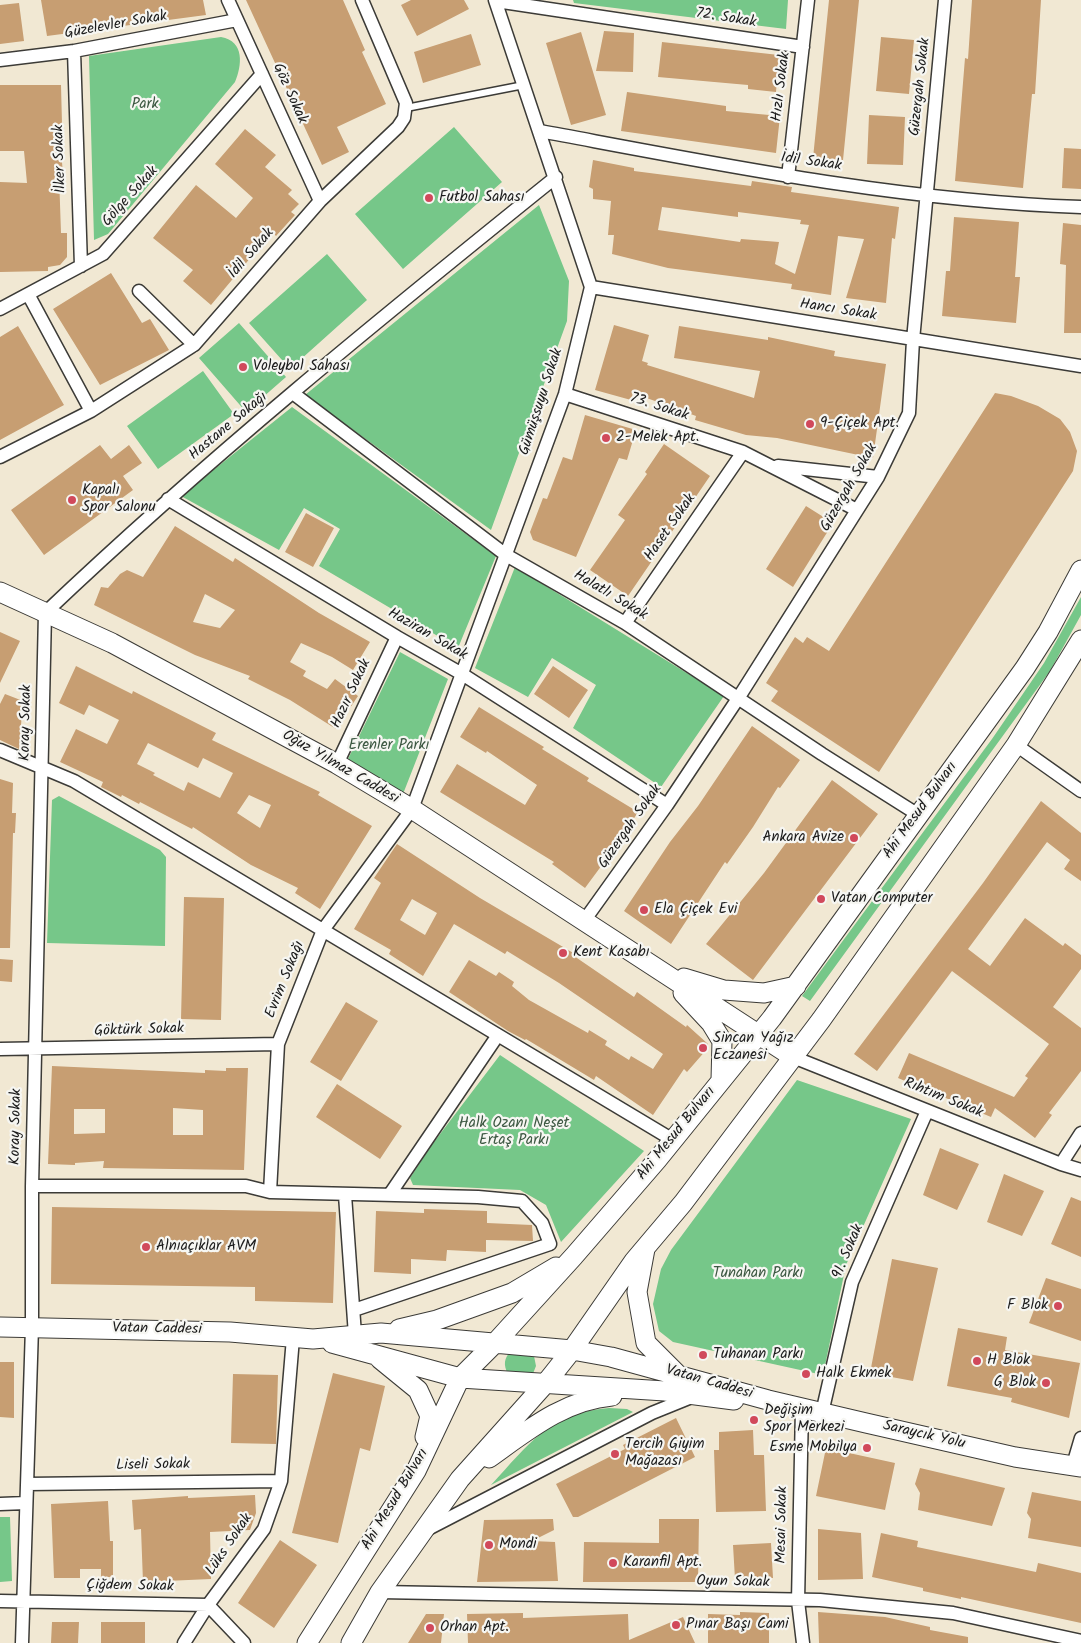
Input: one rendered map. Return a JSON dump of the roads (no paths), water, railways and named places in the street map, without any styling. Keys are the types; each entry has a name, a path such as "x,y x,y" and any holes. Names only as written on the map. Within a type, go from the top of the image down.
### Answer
{"main road":[{"name":"Ahi Mesud Bulvarı","path":"307,1643 416,1471 460,1378 496,1343 574,1256 672,1140 796,986 917,814 1025,668 1048,632 1081,570"},
{"name":"Oğuz Yılmaz Caddesi","path":"0,592 112,644 337,764 412,808 664,972"},
{"path":"351,1643 380,1592 426,1530 460,1479 545,1384 572,1350 645,1247 683,1203 793,1057 1016,746 1081,640"},
{"path":"664,972 793,1057"},
{"path":"664,972 724,990 764,993 796,986"},
{"path":"664,972 711,1023 722,1041 721,1080"},
{"path":"645,1247 637,1292 646,1343 677,1374"},
{"path":"381,1333 437,1320 512,1293 574,1256"},
{"name":"Vatan Caddesi","path":"0,1327 230,1332 313,1339 381,1333 572,1350 611,1357 768,1400"},
{"name":"Vatan Caddesi","path":"313,1339 371,1352 460,1378 665,1391 746,1401 768,1400"},
{"path":"371,1352 418,1390 430,1416 416,1471"},
{"path":"460,1479 558,1410 598,1397 665,1391"},
{"name":"Saraycık Yolu","path":"768,1400 1016,1457 1077,1466"}],"street":[{"name":"Göz Sokak","path":"228,0 320,201"},
{"path":"362,0 401,90 406,108"},
{"path":"496,0 591,287"},
{"name":"72. Sokak","path":"496,0 803,47"},
{"path":"529,6 542,0"},
{"name":"Hızlı Sokak","path":"788,177 808,0"},
{"name":"Güzergah Sokak","path":"584,921 667,805 739,697 878,477 908,413 913,340 945,0"},
{"name":"Güzelevler Sokak","path":"0,60 74,51 237,20"},
{"name":"İlker Sokak","path":"74,51 81,266"},
{"name":"Gölge Sokak","path":"0,309 103,254 262,74"},
{"name":"İdil Sokak","path":"0,457 90,410 194,344 320,201 398,127 404,118 406,108"},
{"name":"İdil Sokak","path":"540,131 788,177 927,194 1046,206 1081,207"},
{"name":"Hastane Sokağı","path":"45,613 134,528 432,277 556,177"},
{"name":"Hancı Sokak","path":"591,287 1081,366"},
{"name":"Gümüşsuyu Sokak","path":"412,808 565,394 591,287"},
{"path":"139,291 194,344"},
{"path":"28,294 90,410"},
{"name":"Halatlı Sokak","path":"294,394 506,555 625,623 739,697 822,754 917,814"},
{"name":"73. Sokak","path":"565,394 744,452 857,510"},
{"name":"Haset Sokak","path":"625,623 744,452"},
{"name":"73. Sokak","path":"770,466 878,477"},
{"name":"Haziran Sokak","path":"168,499 462,674 667,805"},
{"name":"Koray Sokak","path":"22,1643 32,1327 32,1186 45,613"},
{"name":"Hazır Sokak","path":"337,764 397,637"},
{"path":"1016,746 1081,792"},
{"path":"0,750 74,781 672,1140"},
{"name":"Evrim Sokağı","path":"270,1192 278,1044 323,930 412,808"},
{"path":"390,1194 498,1035"},
{"name":"Göktürk Sokak","path":"0,1049 35,1050 278,1044"},
{"name":"Rıhtım Sokak","path":"793,1057 1061,1164 1081,1170"},
{"name":"91. Sokak","path":"822,1413 852,1282 927,1110"},
{"path":"1061,1164 1081,1133"},
{"path":"32,1186 246,1186 270,1192 345,1195 390,1194 522,1200 542,1223 550,1244 354,1310"},
{"path":"345,1195 355,1335"},
{"name":"Lüks Sokak","path":"184,1643 208,1605 264,1529 281,1481 293,1338"},
{"path":"426,1530 652,1413 697,1395"},
{"name":"Mesai Sokak","path":"802,1408 798,1601 803,1643"},
{"path":"1077,1466 1081,1438"},
{"name":"Liseli Sokak","path":"27,1484 281,1481"},
{"path":"0,1504 26,1503"},
{"name":"Oyun Sokak","path":"380,1592 820,1600 953,1613 1081,1641"},
{"name":"Çiğdem Sokak","path":"0,1601 208,1605"},
{"path":"208,1605 244,1643"}],"lane":[{"path":"406,108 524,85"}],"place":[{"name":"Futbol Sahası","path":"429,198"},
{"name":"Voleybol Sahası","path":"243,367"},
{"name":"9-Çiçek Apt.","path":"810,424"},
{"name":"2-Melek Apt.","path":"606,438"},
{"name":"Kapalı Spor Salonu","path":"72,500"},
{"name":"Ankara Avize","path":"854,838"},
{"name":"Vatan Computer","path":"821,899"},
{"name":"Ela Çiçek Evi","path":"644,910"},
{"name":"Kent Kasabı","path":"563,953"},
{"name":"Sincan Yağız Eczanesi","path":"703,1048"},
{"name":"Alnıaçıklar AVM","path":"146,1247"},
{"name":"F Blok","path":"1058,1306"},
{"name":"Tuhanan Parkı","path":"703,1355"},
{"name":"H Blok","path":"977,1361"},
{"name":"Halk Ekmek","path":"806,1374"},
{"name":"G Blok","path":"1046,1383"},
{"name":"Değişim Spor Merkezi","path":"754,1420"},
{"name":"Esme Mobilya","path":"867,1448"},
{"name":"Tercih Giyim Mağazası","path":"615,1454"},
{"name":"Mondi","path":"489,1545"},
{"name":"Karanfil Apt.","path":"613,1563"},
{"name":"Pınar Başı Cami","path":"676,1625"},
{"name":"Orhan Apt.","path":"430,1628"}],"park label":[{"name":"Park","path":"145,105"},
{"name":"Erenler Parkı","path":"389,746"},
{"name":"Halk Ozanı Neşet Ertaş Parkı","path":"514,1132"},
{"name":"Tunahan Parkı","path":"758,1274"}]}
